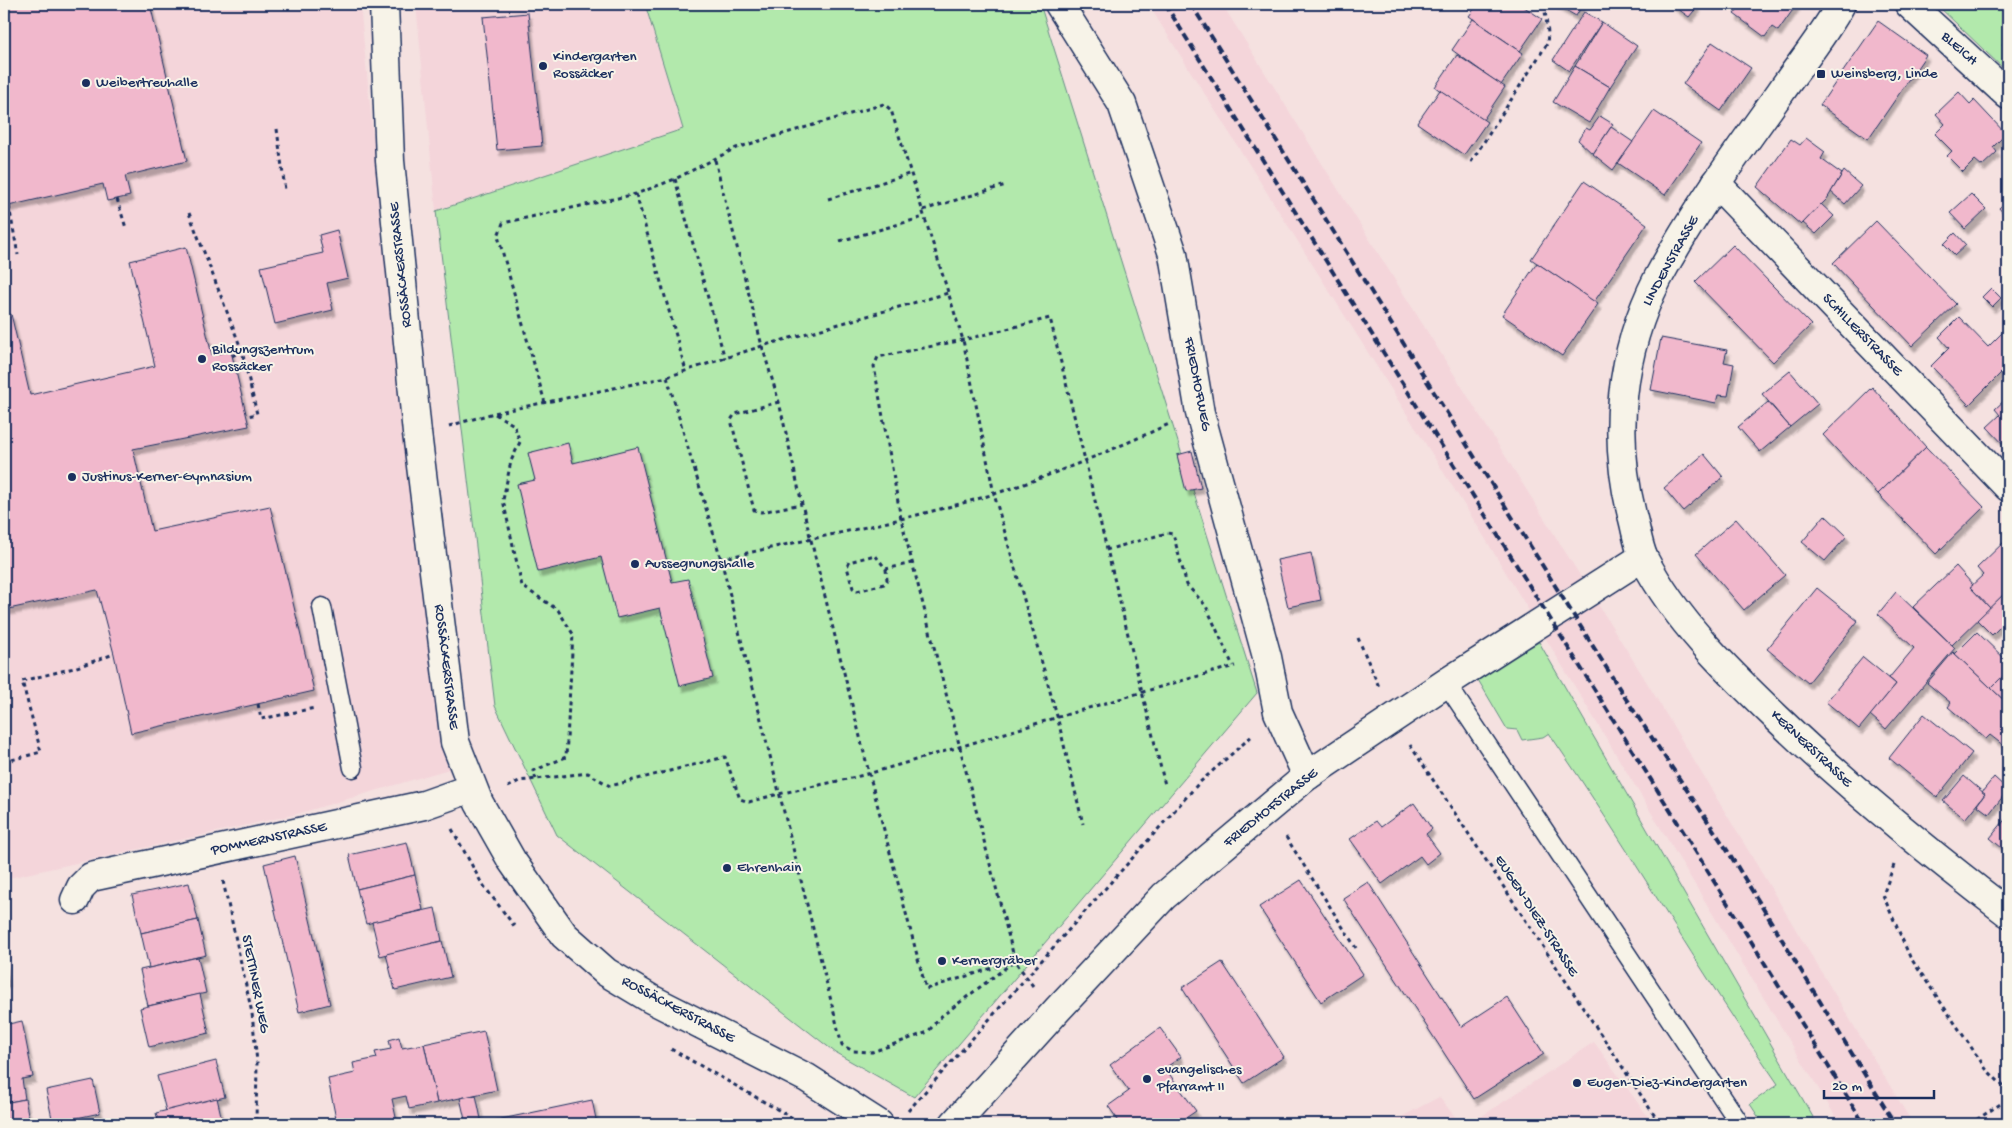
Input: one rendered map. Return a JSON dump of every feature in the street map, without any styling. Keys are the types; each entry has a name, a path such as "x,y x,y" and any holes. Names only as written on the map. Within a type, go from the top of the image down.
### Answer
{"street":[{"name":"ROSSÄCKERSTRASSE","path":"384,4 390,161 417,433 455,742 476,795 512,861 564,935 606,972 651,999 891,1121"},
{"name":"FRIEDHOFWEG","path":"1059,4 1122,104 1173,254 1200,413 1267,657 1278,712 1306,776"},
{"name":"LINDENSTRASSE","path":"1643,556 1626,489 1620,441 1625,373 1639,321 1657,280 1716,183 1834,16 1840,4"},
{"name":"BLEICH","path":"1909,4 2008,95"},
{"name":"SCHILLERSTRASSE","path":"1716,183 2008,487"},
{"name":"FRIEDHOFSTRASSE","path":"954,1124 1164,896 1306,776 1643,556"},
{"name":"KERNERSTRASSE","path":"1643,556 1670,600 1720,663 1831,770 1906,834 2008,913"},
{"name":"POMMERNSTRASSE","path":"75,900 81,887 91,877 476,795"}],"lane":[{"path":"322,608 354,768"},
{"path":"1446,683 1740,1124"}],"path":[{"path":"1470,162 1547,44 1548,33 1544,4"},
{"path":"546,403 498,236 503,223 636,194 675,179 736,148 884,104 891,110 963,340 994,494 1057,716 1083,824"},
{"path":"277,128 285,190"},
{"path":"715,160 762,346 779,402 802,504 869,774 926,989 1015,961"},
{"path":"828,199 912,173"},
{"path":"675,179 725,359"},
{"path":"923,210 1006,185"},
{"path":"636,194 686,371"},
{"path":"118,199 126,228"},
{"path":"9,206 18,255"},
{"path":"189,213 242,351 257,414 247,416"},
{"path":"840,240 924,217"},
{"path":"417,433 494,413 667,377 762,346 948,293"},
{"path":"1015,961 901,520 874,366 878,358 963,340 1050,318 1140,691 1165,785"},
{"path":"232,356 242,351"},
{"path":"667,377 722,559 842,1045 853,1051 872,1052 928,1032 939,1018 1015,961"},
{"path":"779,402 735,414 731,420 754,510 761,512 802,504"},
{"path":"494,413 514,425 520,442 510,461 503,500 522,586 558,610 573,634 566,757 534,772 536,779"},
{"path":"722,559 811,538 901,520 994,494 1086,462 1175,422 1200,413"},
{"path":"1106,550 1167,533 1173,534 1187,584 1206,606 1233,666"},
{"path":"875,555 886,569 887,580 884,584 858,591 853,588 847,567 850,562 875,555"},
{"path":"886,569 912,563"},
{"name":"EUGEN-DIEZ-STRASSE","path":"1358,638 1393,720 1660,1124"},
{"path":"4,762 40,752 22,682 74,668 114,654"},
{"path":"476,795 519,781 588,773 610,786 725,756 740,798 749,802 779,793 869,774 1140,691 1267,657"},
{"path":"258,704 261,719 340,704"},
{"path":"891,1121 1199,783 1278,712"},
{"path":"1268,809 1356,948"},
{"path":"1906,834 1883,895 1910,957 1986,1069 2008,1091"},
{"name":"STETTINER WEG","path":"216,850 252,1013 257,1062 256,1124"},
{"path":"1970,1124 2008,1099"}],"shaded area":[{"name":"Bildungszentrum Rossäcker","path":"4,4 360,4 373,136 449,769 297,814 4,879"},
{"name":"Kindergarten Rossäcker","path":"416,4 645,4 683,129 436,211"},
{"path":"1148,4 1222,4 1643,676 1913,1124 1840,1124 1480,530"},
{"name":"Eugen-Diez-Kindergarten","path":"1594,1042 1653,1124 1470,1124"},
{"path":"1439,1097 1461,1124 1388,1124"}],"green space":[{"path":"645,4 1040,4 1257,693 914,1097 836,1053 557,835 495,706 436,211 683,129"},
{"path":"1936,4 2008,4 2008,73"},
{"path":"1539,642 1817,1124 1763,1124 1750,1104 1778,1084 1748,1041 1579,776 1549,733 1543,737 1522,740 1517,730 1507,729 1477,678"}],"building":[{"name":"Weibertreuhalle","path":"4,4 150,4 187,161 125,176 130,196 107,201 103,184 4,207"},
{"path":"1478,4 1520,4 1542,19 1520,51 1469,16"},
{"path":"1555,4 1583,4 1576,16"},
{"path":"1671,4 1694,4 1698,6 1689,17"},
{"path":"1739,4 1797,4 1778,31 1772,27 1765,37 1734,14 1741,5"},
{"path":"1584,12 1602,22 1569,71 1553,60"},
{"path":"528,13 542,146 497,150 483,17"},
{"path":"1473,19 1523,53 1501,85 1452,50"},
{"path":"1878,21 1926,55 1868,139 1820,105"},
{"path":"1602,22 1637,46 1610,87 1575,66"},
{"path":"1712,42 1751,68 1721,111 1683,84"},
{"path":"1457,55 1505,87 1483,120 1435,87"},
{"path":"1575,66 1610,87 1589,123 1553,102"},
{"path":"1440,90 1487,122 1464,155 1417,123"},
{"path":"1959,92 1970,104 1974,100 2006,134 1993,147 1997,152 1982,166 1975,160 1963,172 1947,156 1952,151 1935,134 1945,124 1936,114"},
{"path":"1654,111 1701,143 1665,195 1618,163"},
{"path":"1600,116 1613,124 1593,154 1578,140 1586,128 1590,130"},
{"path":"1611,127 1633,142 1613,170 1593,154"},
{"path":"1806,138 1825,152 1821,159 1842,174 1827,199 1801,225 1757,187 1791,139 1800,145"},
{"path":"1844,171 1861,186 1845,204 1831,192"},
{"path":"2008,175 2008,185 2003,179"},
{"path":"1584,181 1647,224 1594,302 1531,259"},
{"path":"1971,194 1986,209 1965,229 1950,213"},
{"path":"2008,200 2008,219 1999,208"},
{"path":"1821,204 1834,216 1816,234 1803,223"},
{"path":"1876,221 1956,304 1912,346 1833,263"},
{"path":"337,230 348,278 327,283 333,310 275,324 261,267 323,253 319,235"},
{"path":"1955,233 1966,245 1955,255 1944,244"},
{"path":"1733,245 1811,325 1773,362 1695,282"},
{"name":"Justinus-Kerner-Gymnasium","path":"186,247 212,355 231,351 249,426 133,449 152,531 270,506 314,691 131,733 114,654 97,590 4,610 4,316 11,314 30,395 155,366 130,261"},
{"path":"1537,263 1598,304 1562,356 1502,315"},
{"path":"1991,288 2001,298 1992,307 1982,297"},
{"path":"1959,317 1988,347 2008,327 2008,371 2006,368 1969,405 1931,366 1949,348 1939,337"},
{"path":"1661,338 1727,350 1724,362 1734,364 1728,396 1718,395 1716,403 1651,390"},
{"path":"1790,371 1818,404 1790,427 1762,394"},
{"path":"1872,387 1926,447 1878,494 1823,435"},
{"path":"2008,397 2008,449 1987,427 2000,415 1995,409"},
{"path":"1768,402 1790,427 1760,452 1738,427"},
{"name":"Aussegnungshalle","path":"568,443 573,463 638,447 672,582 688,579 713,678 680,686 660,608 617,618 601,557 538,572 517,484 535,480 528,453"},
{"path":"1926,447 1984,507 1936,554 1878,494"},
{"path":"1192,451 1201,488 1186,491 1177,455"},
{"path":"1704,454 1723,477 1683,511 1664,488"},
{"path":"1825,515 1847,536 1825,561 1802,542"},
{"path":"1736,519 1785,575 1744,610 1696,554"},
{"path":"2008,538 2008,590 1990,608 1970,587 1983,575 1977,568"},
{"path":"1311,553 1321,600 1288,607 1277,560"},
{"path":"1956,566 1973,585 1970,587 1990,608 1952,645 1913,607"},
{"path":"1817,588 1858,621 1808,683 1767,649"},
{"path":"2008,590 2008,619 1992,635 1977,620"},
{"path":"1896,592 1955,648 1886,729 1870,715 1896,684 1889,678 1914,648 1878,614"},
{"path":"1977,632 2008,662 2008,671 1991,688 1955,654"},
{"path":"1953,652 2008,704 2008,749 1990,735 1986,739 1948,707 1951,703 1927,683"},
{"path":"1863,657 1896,684 1859,729 1826,702"},
{"path":"2008,671 2008,704 1991,688"},
{"path":"1924,714 1972,753 1937,797 1889,758"},
{"path":"1964,776 1985,794 1965,819 1943,801"},
{"path":"1994,777 2008,790 1989,814 1977,805 1985,794 1982,792"},
{"path":"1414,803 1432,829 1426,834 1440,853 1426,864 1420,856 1382,884 1350,839 1376,821 1381,827"},
{"path":"2008,816 2008,853 1990,838"},
{"path":"407,842 415,875 357,889 349,855"},
{"path":"295,856 330,1004 299,1012 264,864"},
{"path":"415,875 423,910 366,924 357,889"},
{"path":"1301,880 1363,974 1321,1002 1259,907"},
{"path":"1368,882 1461,1027 1507,997 1544,1054 1474,1099 1343,898"},
{"path":"189,883 198,920 141,933 132,895"},
{"path":"435,908 442,941 380,956 372,922"},
{"path":"198,920 206,955 149,968 141,933"},
{"path":"442,941 451,977 395,990 386,954"},
{"path":"198,957 206,993 148,1006 140,970"},
{"path":"1222,962 1284,1057 1244,1083 1182,988"},
{"path":"4,963 7,982 4,983"},
{"path":"200,994 209,1033 149,1047 140,1008"},
{"path":"22,1021 33,1077 22,1079 25,1099 4,1103 4,1025"},
{"name":"evangelisches Pfarramt II","path":"1160,1028 1181,1057 1165,1068 1196,1111 1177,1124 1121,1124 1108,1106 1129,1091 1110,1065"},
{"path":"484,1031 497,1090 437,1103 424,1044"},
{"path":"399,1037 402,1048 424,1044 437,1103 409,1109 406,1096 392,1099 397,1122 384,1124 337,1124 328,1079 355,1073 353,1063 377,1058 375,1052 391,1049 389,1040"},
{"path":"216,1061 225,1097 166,1111 157,1076"},
{"path":"93,1080 100,1113 53,1123 46,1090"},
{"path":"476,1095 482,1124 466,1124 460,1098"},
{"path":"217,1098 223,1124 159,1124 156,1113"},
{"path":"25,1099 30,1124 4,1124 4,1103"},
{"path":"592,1100 597,1124 493,1124 492,1121"}],"railway":[{"path":"1165,4 1673,815 1864,1124"},
{"path":"1191,4 1626,699 1729,853 1895,1124"}],"place":[{"name":"Kindergarten Rossäcker","path":"543,66"},
{"name":"Weinsberg, Linde","path":"1821,74"},
{"name":"Weibertreuhalle","path":"86,83"},
{"name":"Bildungszentrum Rossäcker","path":"202,359"},
{"name":"Justinus-Kerner-Gymnasium","path":"72,477"},
{"name":"Aussegnungshalle","path":"635,564"},
{"name":"Ehrenhain","path":"727,868"},
{"name":"Kernergräber","path":"942,961"},
{"name":"evangelisches Pfarramt II","path":"1147,1079"},
{"name":"Eugen-Diez-Kindergarten","path":"1577,1083"}]}
